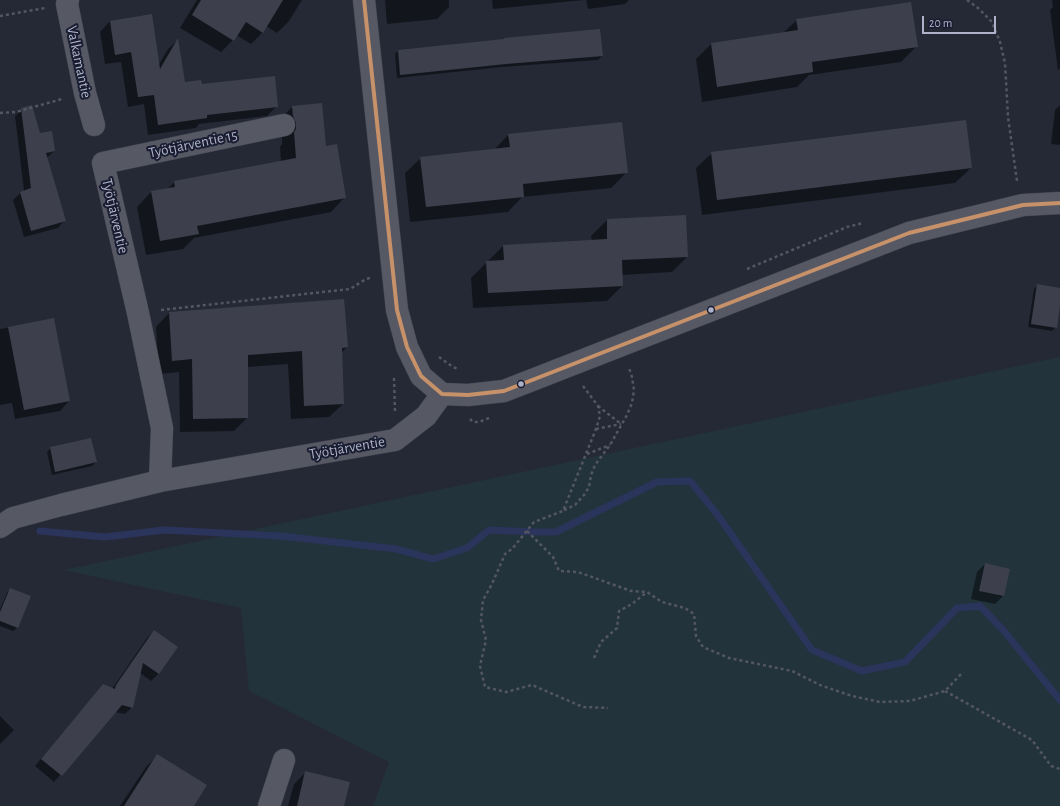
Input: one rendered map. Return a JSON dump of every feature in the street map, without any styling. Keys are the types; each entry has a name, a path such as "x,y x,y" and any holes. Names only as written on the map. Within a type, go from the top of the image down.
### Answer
{"street":[{"path":"364,0 397,310 407,347 421,376 442,394 468,395 504,391 909,233 1023,205 1060,203"},
{"name":"Valkamantie","path":"67,2 85,93 94,125"},
{"name":"Työtjärventie 15","path":"103,163 284,125"},
{"name":"Työtjärventie","path":"103,163 138,313 162,428 160,481"},
{"name":"Työtjärventie","path":"0,527 13,518 160,481 395,440 426,416 442,394"},
{"path":"269,806 284,760"}],"path":[{"path":"967,0 978,8 992,22 1000,42 1005,63 1008,117 1019,191 1023,205"},
{"path":"0,16 67,2"},
{"path":"0,113 16,112 85,93"},
{"path":"138,313 350,289 366,279 371,278"},
{"path":"608,708 583,706 532,685 506,692 485,687 480,666 486,640 482,620 483,600 492,584 505,554 512,549 534,522 575,505 584,495 590,487 590,475 595,464 610,445 627,415 632,403 634,390 632,377 620,345"},
{"path":"582,385 598,406 621,424"},
{"path":"563,511 596,429 600,416 598,406"},
{"path":"596,429 621,424"},
{"path":"586,454 610,445"},
{"path":"527,531 553,556 559,571 578,572 631,591 647,592 662,602 685,608 694,614 696,636 704,647 729,658 792,671 820,685 852,696 880,702 910,701 945,691 963,672"},
{"path":"594,658 601,642 617,628 619,611 632,604 647,592"},
{"path":"945,691 1032,740 1051,766 1060,769"}],"shaded area":[{"path":"1060,357 1060,806 373,806 389,762 249,691 241,608 64,570"}],"building":[{"path":"201,0 283,0 263,33 246,22 234,41 192,15"},
{"path":"911,2 918,47 812,62 813,72 717,87 711,43 798,30 796,19"},
{"path":"152,14 160,69 178,38 185,82 201,80 202,84 275,76 278,107 207,115 207,118 158,125 154,95 138,97 131,52 115,55 110,21"},
{"path":"600,29 603,56 400,75 398,50"},
{"path":"322,103 326,146 337,144 346,198 197,226 199,234 160,241 151,191 175,187 174,181 296,158 294,132 296,129 296,123 293,116 292,106"},
{"path":"32,105 40,133 52,131 55,151 46,153 66,221 31,231 20,192 31,188 21,108"},
{"path":"966,120 972,168 717,200 711,152"},
{"path":"622,122 628,173 523,184 524,197 426,207 420,157 510,147 508,134"},
{"path":"686,215 688,257 622,260 623,286 488,293 486,261 504,260 503,245 607,239 607,219"},
{"path":"1037,284 1060,288 1060,306 1057,328 1031,324"},
{"path":"344,299 348,347 342,348 344,404 304,406 302,351 248,355 248,418 193,419 192,359 172,361 169,312"},
{"path":"54,318 70,401 24,410 8,327"},
{"path":"91,438 97,462 55,472 50,447"},
{"path":"985,563 1010,569 1004,596 979,591"},
{"path":"10,588 31,596 18,628 0,621 0,612"},
{"path":"154,630 178,647 159,674 143,663 133,708 122,705 62,776 41,759 103,684 115,689 116,685"},
{"path":"157,754 207,785 194,806 124,806"},
{"path":"305,771 350,782 344,806 297,806"}],"waterway":[{"path":"40,531 105,537 164,530 281,536 396,549 433,559 467,548 489,530 556,532 657,482 690,481 717,514 812,650 862,671 905,662 957,608 980,606 1004,631 1060,700"}],"transit line":[{"path":"364,0 397,310 407,347 421,376 442,394 468,395 504,391 909,233 1023,205 1060,203"}]}
